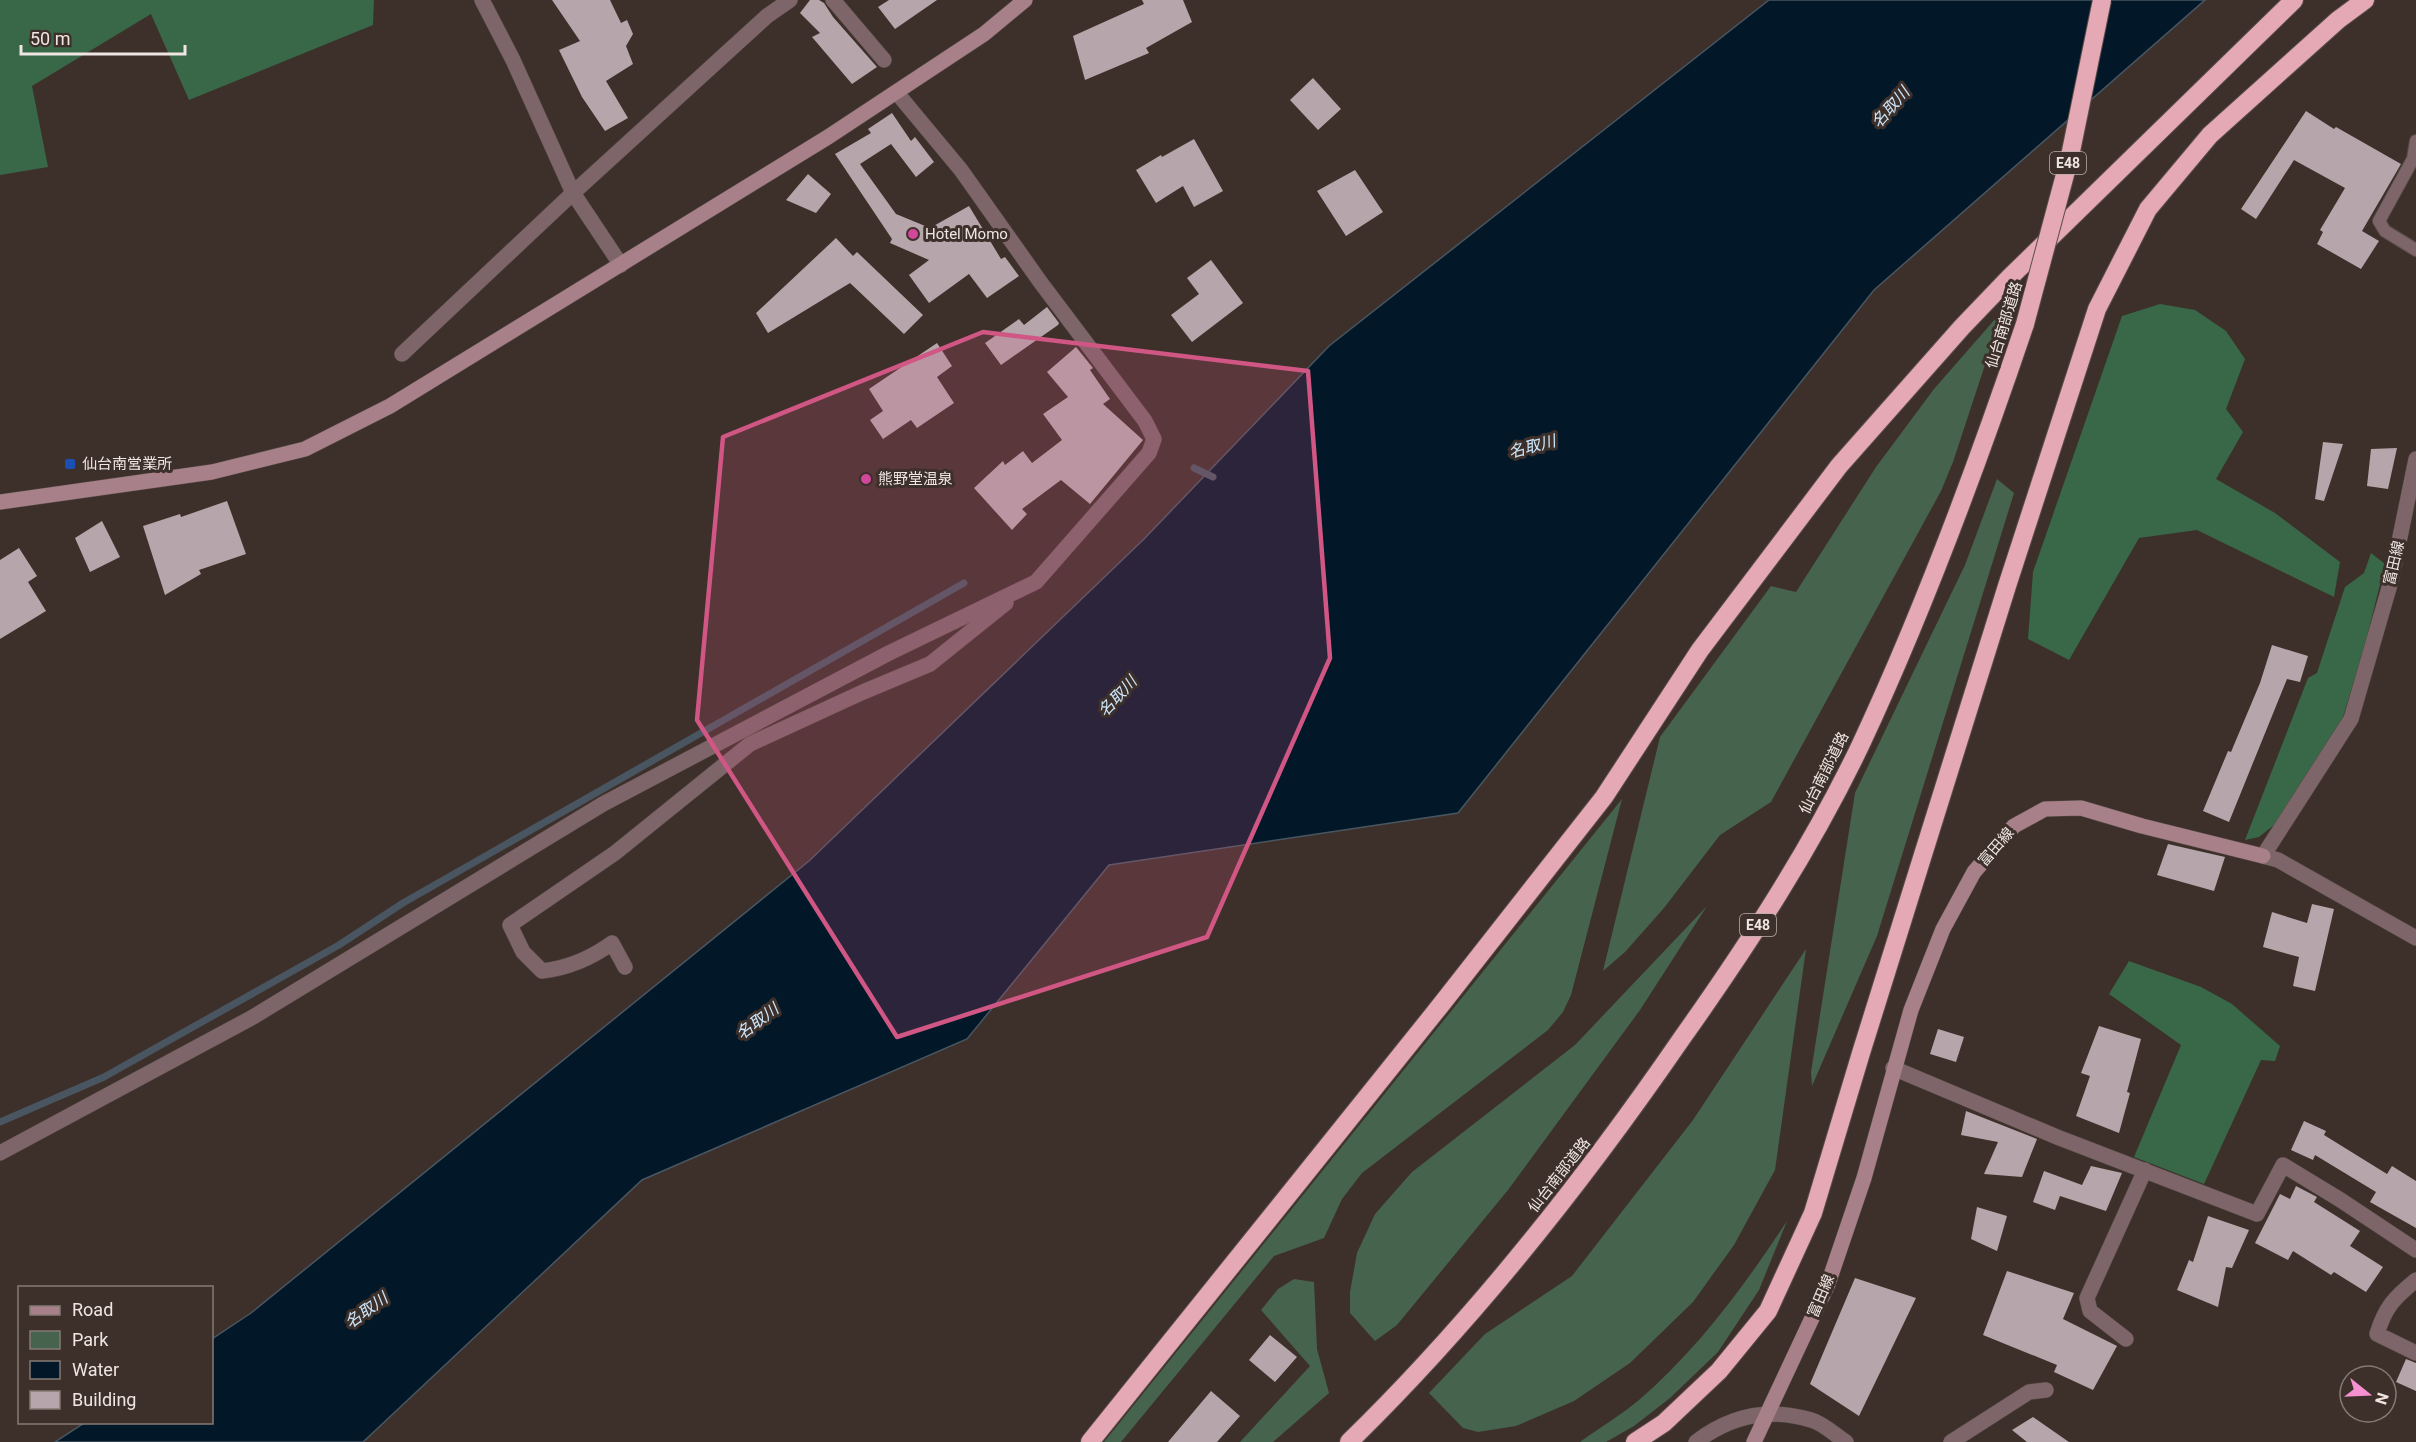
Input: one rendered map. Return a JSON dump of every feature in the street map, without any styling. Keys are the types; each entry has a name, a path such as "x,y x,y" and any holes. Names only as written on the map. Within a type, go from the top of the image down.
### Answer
{"highway":[{"name":"仙台南部道路","path":"1349,1442 1398,1394 1487,1295 1630,1113 1732,968 1804,850 1860,745 1947,543 1985,442 2025,324 2070,156 2102,0"},
{"path":"1090,1442 1425,1025 1604,797 1700,650 1839,466 1962,327 2009,278 2294,0"},
{"path":"1635,1442 1664,1423 1719,1371 1768,1311 1813,1213 1864,1042 2097,309 2148,209 2210,135 2338,20 2365,0"}],"street":[{"path":"482,0 513,60 573,193 621,265"},
{"path":"402,354 573,193 767,16 789,0"},
{"path":"833,0 884,60"},
{"path":"0,502 212,472 305,449 390,406 897,93 984,34 1025,0"},
{"path":"0,1153 254,1017 603,804 889,653 1036,582 1149,453 1154,439 1145,421 1122,388 1041,283 961,170 897,93"},
{"name":"富田線","path":"1754,1442 1828,1284 1863,1178 1911,1010 1943,929 1974,872 2014,826 2045,809 2081,808 2263,856 2351,718 2391,581 2416,459"},
{"path":"625,967 612,943 593,956 562,968 542,970 523,952 510,925 615,853 750,744 930,664 1027,586"},
{"path":"2263,856 2278,860 2416,938"},
{"path":"1893,1068 2057,1137 2257,1214 2283,1165 2416,1250"},
{"path":"2126,1340 2090,1311 2087,1298 2145,1170"},
{"path":"2416,1280 2397,1295 2384,1313 2377,1334 2416,1353"},
{"path":"1951,1442 2029,1392 2046,1390"},
{"path":"1696,1442 1712,1430 1741,1417 1768,1412 1812,1420 1846,1442"}],"lane":[{"path":"2416,141 2413,159 2379,221 2385,231 2416,250"}],"highlighted area":[{"path":"983,332 1308,371 1330,658 1207,937 897,1037 697,720 723,437"}],"green space":[{"path":"0,0 374,0 373,25 189,100 151,14 32,86 48,167 0,175"},
{"path":"2160,304 2195,310 2226,331 2245,359 2226,409 2243,432 2216,479 2275,513 2340,562 2334,597 2197,530 2139,538 2069,660 2028,639 2033,572 2122,316"},
{"path":"2003,310 1953,462 1941,491 1771,802 1720,835 1664,908 1625,952 1603,971 1660,737 1771,586 1796,592 1876,467 1934,389"},
{"path":"1997,479 2014,493 1877,936 1812,1086 1811,1072 1855,793 1965,565"},
{"path":"2371,553 2385,564 2365,645 2342,720 2274,825 2259,837 2245,840 2308,678 2317,673 2345,587 2364,573"},
{"path":"1622,799 1571,995 1563,1012 1548,1030 1362,1173 1342,1199 1324,1238 1274,1256 1121,1442 1104,1442"},
{"path":"1707,906 1640,1010 1508,1190 1397,1325 1375,1341 1350,1313 1350,1292 1357,1253 1375,1214 1412,1172 1575,1045"},
{"path":"1806,949 1775,1170 1734,1245 1693,1302 1630,1363 1574,1401 1516,1426 1478,1432 1463,1428 1429,1393 1485,1334 1572,1276 1693,1120"},
{"path":"2129,961 2201,987 2232,1004 2280,1046 2275,1061 2261,1060 2204,1184 2134,1157 2181,1045 2109,994"},
{"path":"1787,1221 1759,1290 1718,1352 1670,1398 1634,1426 1606,1442 1580,1442 1639,1400 1681,1360 1737,1292"},
{"path":"1294,1279 1314,1282 1317,1349 1329,1393 1273,1442 1240,1442 1310,1366 1261,1310 1278,1289"}],"water":[{"name":"名取川","path":"1769,0 2205,0 1874,290 1458,813 1109,865 967,1039 642,1180 363,1442 55,1442 82,1424 213,1424 213,1338 251,1313 809,861 1144,539 1329,346"}],"building":[{"path":"552,0 610,0 621,23 627,20 633,34 626,46 633,64 606,81 628,118 605,131 582,97 559,50 580,41"},
{"path":"810,0 819,0 824,3 833,17 877,67 852,84 812,37 820,33 800,13"},
{"path":"889,0 937,0 895,29 878,7"},
{"path":"1142,0 1183,0 1192,22 1146,48 1149,53 1085,80 1073,36 1144,4"},
{"path":"1313,78 1341,109 1318,130 1290,100"},
{"path":"2306,111 2334,129 2336,127 2401,164 2362,231 2379,241 2361,269 2317,244 2323,232 2320,230 2345,188 2294,160 2256,219 2241,209"},
{"path":"892,113 911,141 915,137 934,162 916,177 891,144 860,164 896,214 930,228 969,206 1001,259 1005,257 1019,276 987,298 969,274 929,303 909,275 929,260 890,243 892,239 835,154 871,133 868,129"},
{"path":"1194,139 1223,191 1194,207 1183,186 1156,203 1136,170"},
{"path":"1355,170 1383,212 1346,236 1317,191"},
{"path":"808,174 831,194 816,213 786,200"},
{"path":"836,238 853,256 857,252 923,315 904,334 850,283 768,333 756,313"},
{"path":"1211,260 1243,303 1192,342 1171,315 1199,294 1187,278"},
{"path":"1047,307 1059,323 1058,325 1001,365 985,343 1019,319 1024,325"},
{"path":"937,343 952,366 937,377 954,403 917,428 911,420 883,439 870,420 883,411 869,389"},
{"path":"1076,347 1093,368 1090,370 1110,399 1103,404 1143,440 1090,504 1061,480 1022,509 1027,514 1012,530 974,488 1003,461 1005,465 1023,451 1032,463 1062,440 1043,414 1068,397 1047,372"},
{"path":"2323,442 2343,444 2324,501 2315,499"},
{"path":"2397,448 2388,489 2367,486 2371,449"},
{"path":"227,501 246,554 199,570 201,574 165,595 143,526 180,514 181,517"},
{"path":"102,521 120,557 90,572 75,538"},
{"path":"19,548 37,576 28,582 46,611 0,639 0,560"},
{"path":"2272,645 2308,656 2300,682 2287,679 2229,822 2203,811 2260,683"},
{"path":"2168,844 2225,857 2214,891 2157,875"},
{"path":"2312,904 2334,909 2315,991 2293,986 2299,957 2263,947 2272,912 2307,923"},
{"path":"2099,1026 2141,1039 2119,1133 2076,1116 2090,1076 2081,1073"},
{"path":"1938,1029 1964,1037 1956,1062 1930,1054"},
{"path":"1966,1111 2037,1139 2022,1177 1984,1174 1998,1142 1961,1135"},
{"path":"2304,1121 2326,1131 2324,1135 2387,1174 2392,1166 2416,1181 2416,1228 2370,1202 2376,1192 2315,1155 2313,1160 2291,1150"},
{"path":"2091,1166 2122,1173 2106,1211 2060,1196 2055,1210 2033,1202 2044,1171 2082,1185"},
{"path":"2296,1186 2317,1197 2314,1202 2360,1231 2350,1246 2383,1267 2366,1292 2334,1272 2331,1275 2293,1251 2288,1260 2255,1243 2280,1194 2290,1199"},
{"path":"1977,1207 2007,1216 1997,1251 1971,1239"},
{"path":"2208,1216 2249,1230 2232,1268 2226,1267 2218,1307 2177,1290 2189,1260 2193,1262"},
{"path":"2007,1271 2074,1293 2063,1319 2117,1346 2093,1390 2054,1372 2057,1365 1983,1335"},
{"path":"1855,1278 1916,1298 1859,1416 1810,1384"},
{"path":"1270,1335 1297,1357 1275,1382 1249,1360"},
{"path":"2406,1359 2416,1363 2416,1391 2398,1383"},
{"path":"1211,1391 1240,1416 1217,1442 1168,1442"},
{"path":"2033,1417 2069,1442 2027,1442 2012,1430"}],"waterway":[{"path":"1194,468 1213,477"},
{"path":"0,1122 104,1077 339,945 403,903 964,583"}],"place":[{"name":"Hotel Momo","path":"913,234"},
{"name":"仙台南営業所","path":"70,464"},
{"name":"熊野堂温泉","path":"866,479"}]}
